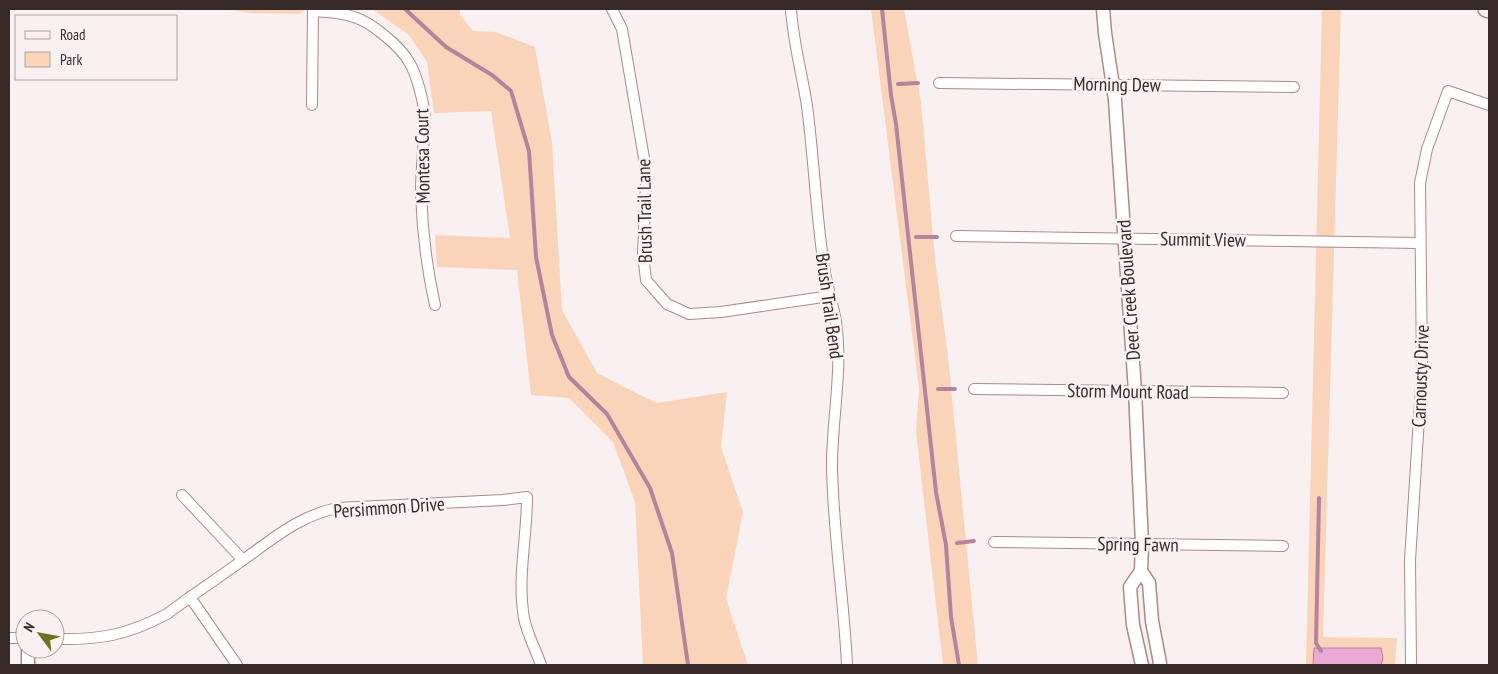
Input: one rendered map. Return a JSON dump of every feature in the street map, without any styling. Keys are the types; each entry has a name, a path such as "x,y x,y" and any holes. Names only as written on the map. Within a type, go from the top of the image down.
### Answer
{"street":[{"name":"Brush Trail Lane","path":"612,9 622,29 645,164 643,254 646,280 668,304 689,314 721,312 830,296"},
{"name":"Brush Trail Bend","path":"791,9 792,27 806,103 824,268 836,322 839,368 832,466 839,580 845,621 847,665"},
{"name":"Deer Creek Boulevard","path":"1103,9 1112,84 1125,238 1142,544 1141,571 1130,587 1133,625 1142,665"},
{"path":"312,104 313,10"},
{"name":"Montesa Court","path":"313,10 356,17 384,34 409,62 420,90 425,119 421,164 421,194 428,276 435,305"},
{"name":"Morning Dew","path":"939,83 1294,87"},
{"name":"Carnousty Drive","path":"1411,665 1410,560 1422,371 1420,183 1427,149 1448,91 1489,105"},
{"name":"Summit View","path":"956,236 1420,243"},
{"name":"Storm Mount Road","path":"974,388 1283,393"},
{"path":"182,495 243,560"},
{"name":"Persimmon Drive","path":"65,639 113,636 130,631 167,614 299,521 321,512 337,508 503,500 527,497 527,518 521,580 522,600 525,620 541,665"},
{"name":"Spring Fawn","path":"994,542 1283,546"},
{"name":"Deer Creek Boulevard","path":"1141,571 1149,583 1152,621 1159,665"},
{"path":"190,597 237,665"}],"green space":[{"path":"222,9 307,9 299,14 252,13"},
{"path":"372,9 460,9 460,15 473,31 496,32 535,47 552,143 562,310 597,373 657,403 727,392 721,447 743,512 726,599 748,665 643,665 635,502 613,442 569,398 531,395 517,270 437,267 435,235 510,238 491,111 434,113 427,62 409,35"},
{"path":"871,9 904,9 921,102 935,259 948,356 978,665 943,665 916,432 919,389"},
{"path":"1322,9 1341,9 1323,637 1397,638 1395,665 1306,665"}],"shaded area":[{"path":"1314,648 1381,648 1383,658 1381,665 1313,665"}],"waterway":[{"path":"405,9 446,47 492,75 511,91 529,151 536,257 552,335 569,377 607,414 650,488 672,553 688,665"},
{"path":"882,9 936,492 946,545 951,617 959,665"},
{"path":"898,84 918,83"},
{"path":"916,237 937,237"},
{"path":"938,389 955,389"},
{"path":"1319,498 1316,643 1321,651"},
{"path":"957,543 974,541"}]}
